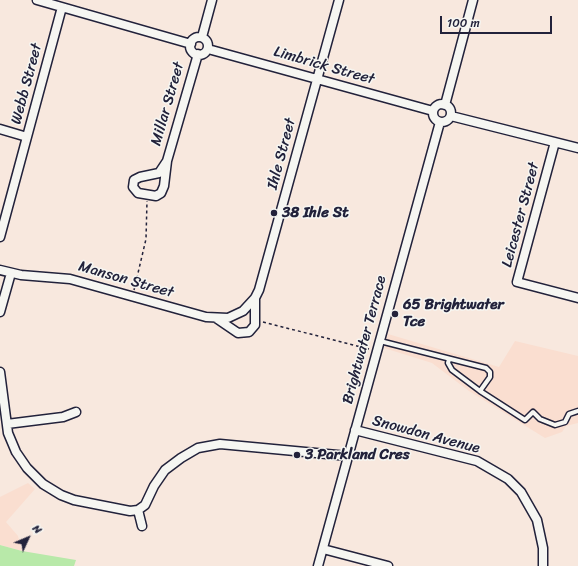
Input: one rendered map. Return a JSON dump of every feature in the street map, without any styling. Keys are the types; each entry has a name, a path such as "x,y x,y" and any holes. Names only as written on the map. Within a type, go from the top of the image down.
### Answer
{"street":[{"path":"37,0 191,44"},
{"path":"202,37 212,0"},
{"name":"Ihle Street","path":"243,311 255,298 339,0"},
{"path":"445,105 473,0"},
{"name":"Webb Street","path":"0,237 62,7"},
{"path":"202,37 208,43 208,49 204,53 198,54 192,50 191,44 193,39 202,37"},
{"name":"Limbrick Street","path":"208,49 433,111"},
{"name":"Millar Street","path":"167,161 160,173 140,177 134,180 133,187 138,193 156,196 161,192 164,186 167,161 198,54"},
{"path":"438,105 445,105 450,109 451,116 446,122 440,122 434,118 433,111 438,105"},
{"path":"451,116 578,148"},
{"name":"Brightwater Terrace","path":"318,566 440,122"},
{"path":"0,129 27,137"},
{"name":"Leicester Street","path":"555,142 517,282 578,298"},
{"name":"Manson Street","path":"0,270 31,277 70,279 216,318 228,318 243,311"},
{"path":"0,312 11,273"},
{"path":"216,318 238,333 249,332 255,325 255,298"},
{"path":"0,372 7,424 12,442 22,460 35,476 52,490 74,500 130,511 138,510 145,505 154,486 165,470 198,448 220,444 348,456"},
{"path":"7,424 63,417 76,412"},
{"name":"Snowdon Avenue","path":"355,430 477,461 508,479 521,492 537,520 543,548 543,566"},
{"path":"138,510 142,526"},
{"path":"323,549 388,566"}],"lane":[{"path":"380,340 486,368 490,372 490,377 480,391"},
{"path":"449,359 448,363 452,370 480,391 525,420 533,412 540,419 555,425 565,422 569,414 578,411"}],"path":[{"path":"132,296 146,239 148,195"},
{"path":"255,320 377,351"}],"shaded area":[{"path":"388,334 499,367 515,341 578,356 578,423 566,426 562,432 545,438 469,391 432,363 384,348"},
{"path":"28,483 35,489 6,522 18,536 22,551 0,545 0,497"}],"green space":[{"path":"0,545 22,551 76,560 74,566 0,566"}],"place":[{"name":"38 Ihle St","path":"274,213"},
{"name":"65 Brightwater Tce","path":"395,314"},
{"name":"3 Parkland Cres","path":"297,455"}]}
